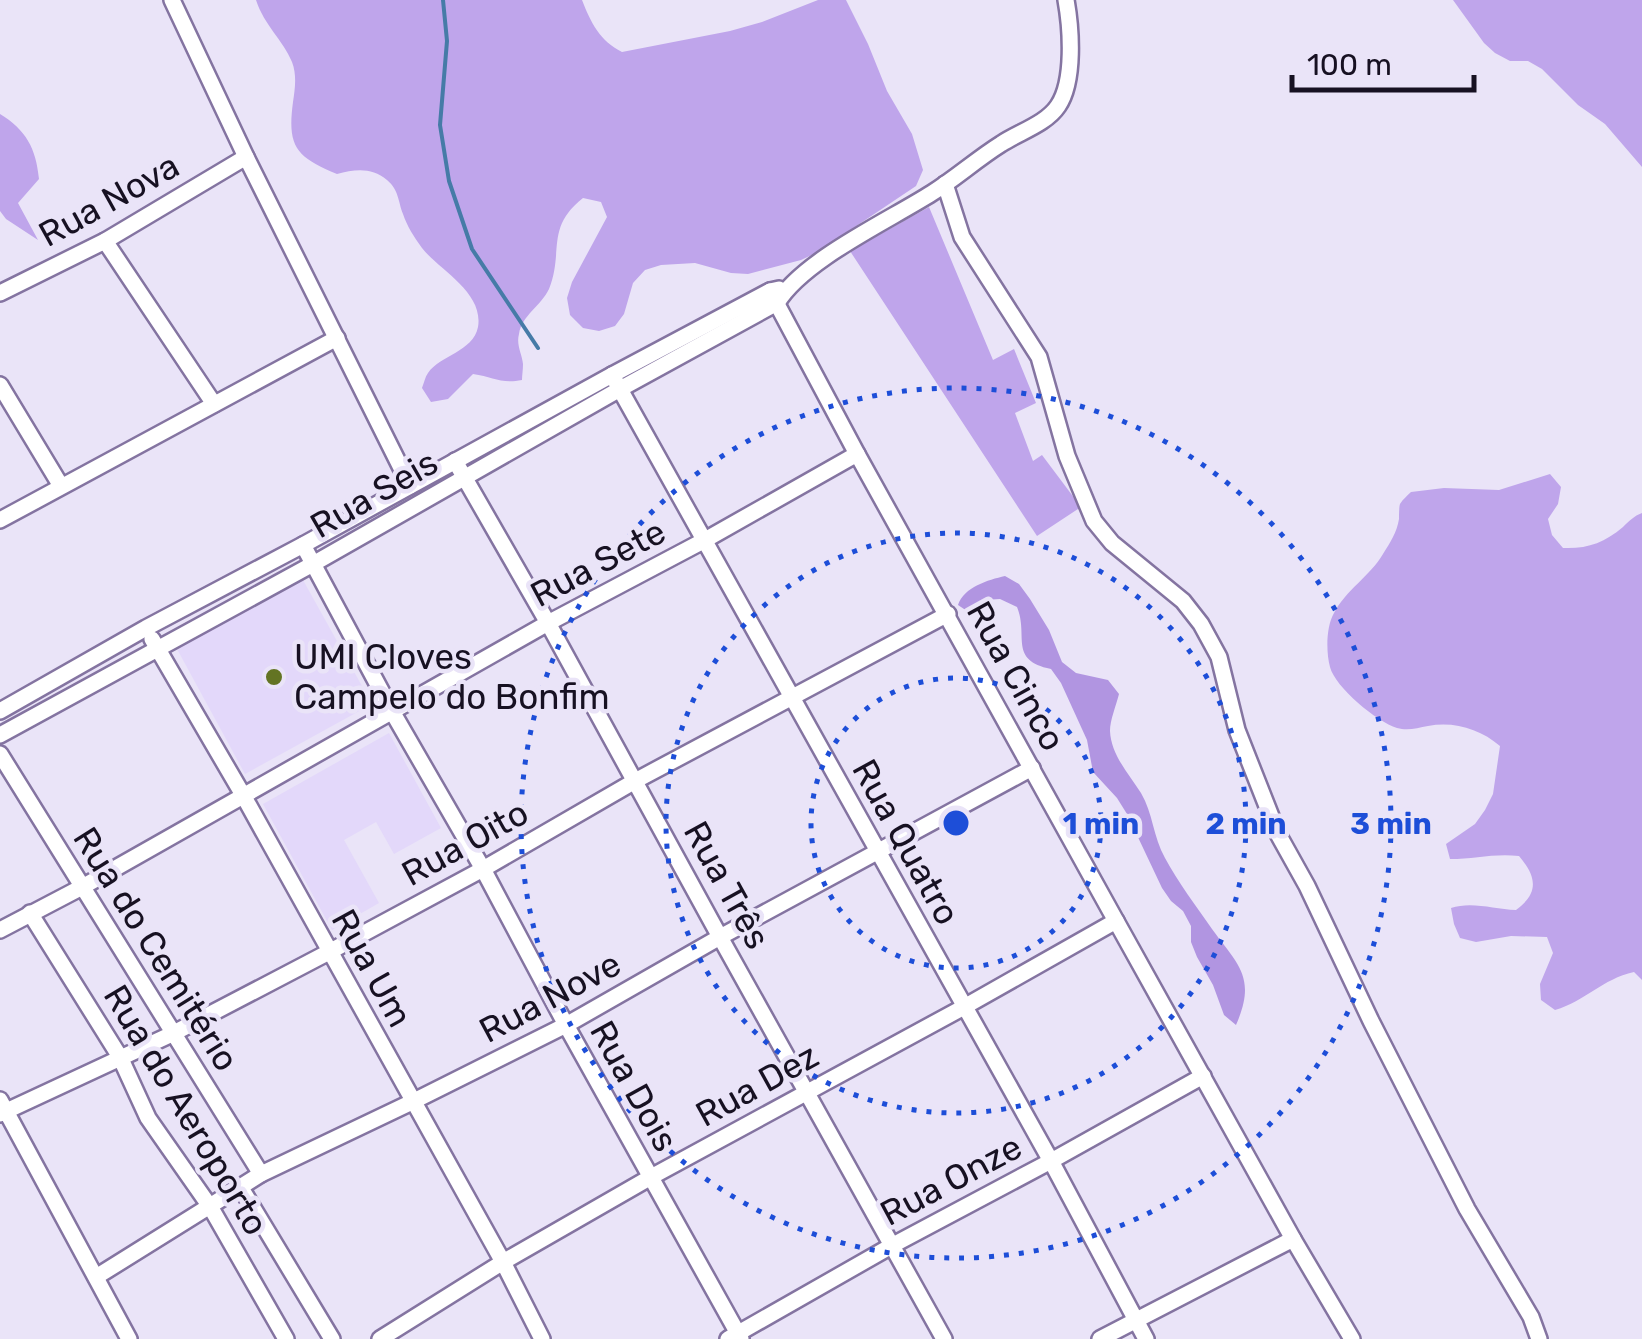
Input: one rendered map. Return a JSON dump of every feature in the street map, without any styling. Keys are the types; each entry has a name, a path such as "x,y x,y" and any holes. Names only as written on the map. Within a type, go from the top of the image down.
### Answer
{"street":[{"path":"172,0 410,486"},
{"path":"0,711 410,486 616,382 777,294 847,244 1048,116 1058,107 1066,89 1070,52 1066,0"},
{"name":"Rua Nova","path":"0,294 105,241 246,157"},
{"path":"945,184 962,238 1038,357 1067,456 1094,522 1112,543 1183,601 1219,657 1236,730 1278,834 1467,1209 1531,1317 1539,1339"},
{"path":"105,241 214,404"},
{"name":"Rua Cinco","path":"777,294 857,454 1352,1339"},
{"path":"0,520 337,338"},
{"name":"Rua Seis","path":"0,735 313,564 464,477 616,382"},
{"name":"Rua Quatro","path":"616,382 1051,1161 1146,1339"},
{"path":"0,385 60,486"},
{"name":"Rua Sete","path":"0,930 857,454"},
{"name":"Rua Três","path":"455,462 636,780 944,1339"},
{"name":"Rua Dois","path":"303,546 736,1337"},
{"name":"Rua Oito","path":"1,1112 172,1034 329,952 636,780 948,614"},
{"name":"Rua Um","path":"146,628 243,795 542,1339"},
{"name":"Rua do Cemitério","path":"0,754 261,1174"},
{"name":"Rua Nove","path":"96,1277 261,1174 566,1025 1032,768"},
{"name":"Rua do Aeroporto","path":"30,914 120,1057 148,1118 210,1208 286,1339"},
{"name":"Rua Dez","path":"380,1339 651,1177 1116,921"},
{"name":"Rua Onze","path":"736,1337 893,1245 1203,1076"},
{"path":"1,1112 129,1339"},
{"path":"1,1112 118,1339"},
{"path":"241,1188 332,1339"},
{"path":"1100,1339 1293,1239"},
{"path":"275,1339 276,1319"}],"shaded area":[{"path":"256,0 582,0 597,30 622,52 730,31 818,0 846,0 887,91 912,134 923,170 916,186 801,260 748,274 695,263 645,270 633,283 624,314 615,326 599,331 583,328 570,315 567,298 607,217 601,202 583,198 559,230 549,289 521,327 518,342 522,380 503,381 473,374 448,399 431,402 422,388 426,376 475,335 478,314 474,303 419,244 387,180 363,170 337,174 312,162 297,148 291,117 294,67"},
{"path":"1453,0 1642,0 1642,167 1605,124 1578,105 1542,69 1528,61 1510,61 1495,53"},
{"path":"0,114 23,133 35,158 39,179 18,203 38,240 0,211"},
{"path":"929,207 993,360 1014,349 1036,403 1015,413 1033,461 1042,455 1081,507 1037,536 850,251"},
{"path":"1550,474 1561,487 1558,504 1548,519 1552,535 1563,548 1602,541 1642,513 1642,980 1634,972 1623,975 1555,1010 1541,1000 1540,984 1553,953 1547,937 1511,936 1476,942 1460,938 1454,924 1451,908 1475,905 1516,910 1532,891 1532,878 1519,856 1450,859 1446,844 1475,824 1485,810 1493,794 1500,746 1484,735 1457,726 1405,729 1379,719 1333,675 1327,647 1334,613 1391,542 1400,504 1411,492 1444,488 1499,490"},
{"path":"1005,576 1019,584 1030,599 1062,662 1076,673 1108,680 1119,694 1110,727 1121,764 1145,801 1170,867 1242,972 1245,995 1236,1025 1224,1015 1197,957 1191,942 1191,926 1183,911 1162,888 1117,798 1093,772 1087,740 1061,683 1051,669 1029,660 1025,653 1017,607 1000,599 984,600 973,615 958,605 971,589"},
{"name":"UMI Cloves Campelo do Bonfim","path":"303,580 372,704 245,774 177,649"},
{"path":"389,733 441,828 394,854 376,822 344,840 379,903 332,930 263,804"}],"waterway":[{"path":"443,0 447,41 440,125 449,181 472,249 538,348"}],"place":[{"name":"UMI Cloves Campelo do Bonfim","path":"274,677"}]}
